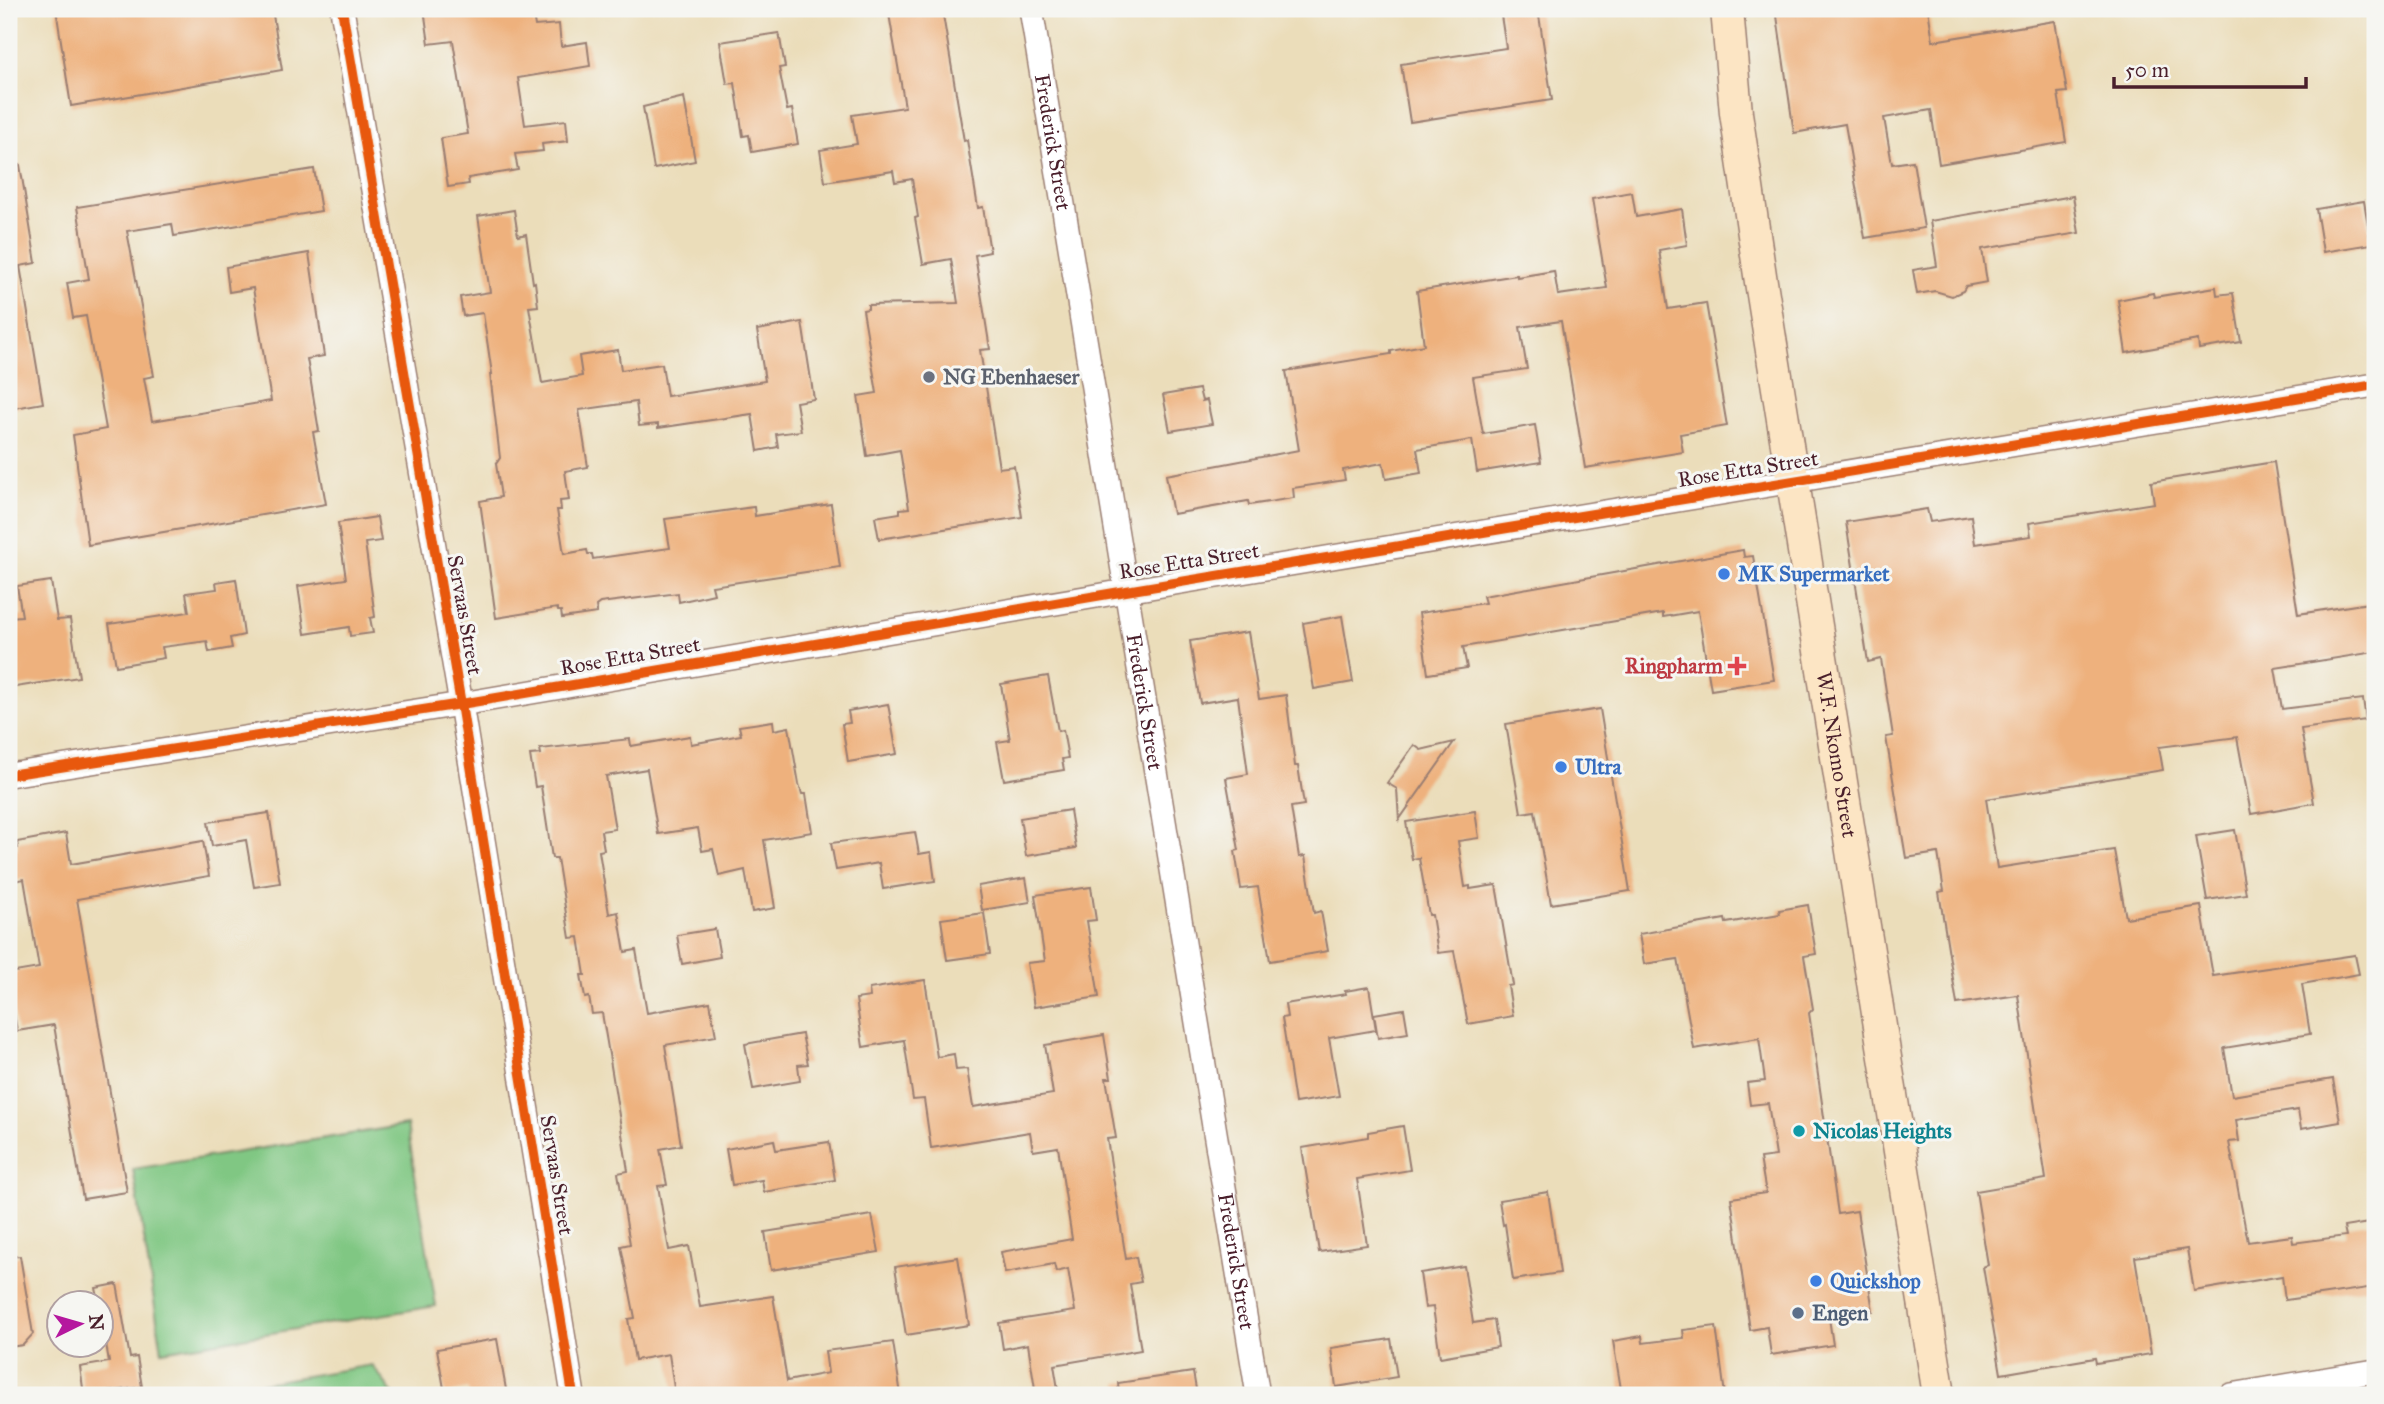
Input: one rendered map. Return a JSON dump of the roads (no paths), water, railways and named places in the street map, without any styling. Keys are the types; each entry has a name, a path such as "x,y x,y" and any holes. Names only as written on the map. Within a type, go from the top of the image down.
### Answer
{"main road":[{"name":"W.F. Nkomo Street","path":"1708,9 1736,113"},
{"name":"W.F. Nkomo Street","path":"1727,9 1736,113 1792,481 1939,1395"}],"street":[{"name":"Servaas Street","path":"342,9 461,704 573,1395"},
{"name":"Frederick Street","path":"1031,9 1258,1395"},
{"name":"Rose Etta Street","path":"9,775 461,704 1126,591 2375,385"},
{"path":"2231,1395 2375,1371"}],"place":[{"name":"NG Ebenhaeser","path":"929,377"},
{"name":"MK Supermarket","path":"1724,574"},
{"name":"Ringpharm","path":"1737,666"},
{"name":"Ultra","path":"1561,767"},
{"name":"Nicolas Heights","path":"1799,1131"},
{"name":"Quickshop","path":"1816,1281"},
{"name":"Engen","path":"1798,1313"}]}
